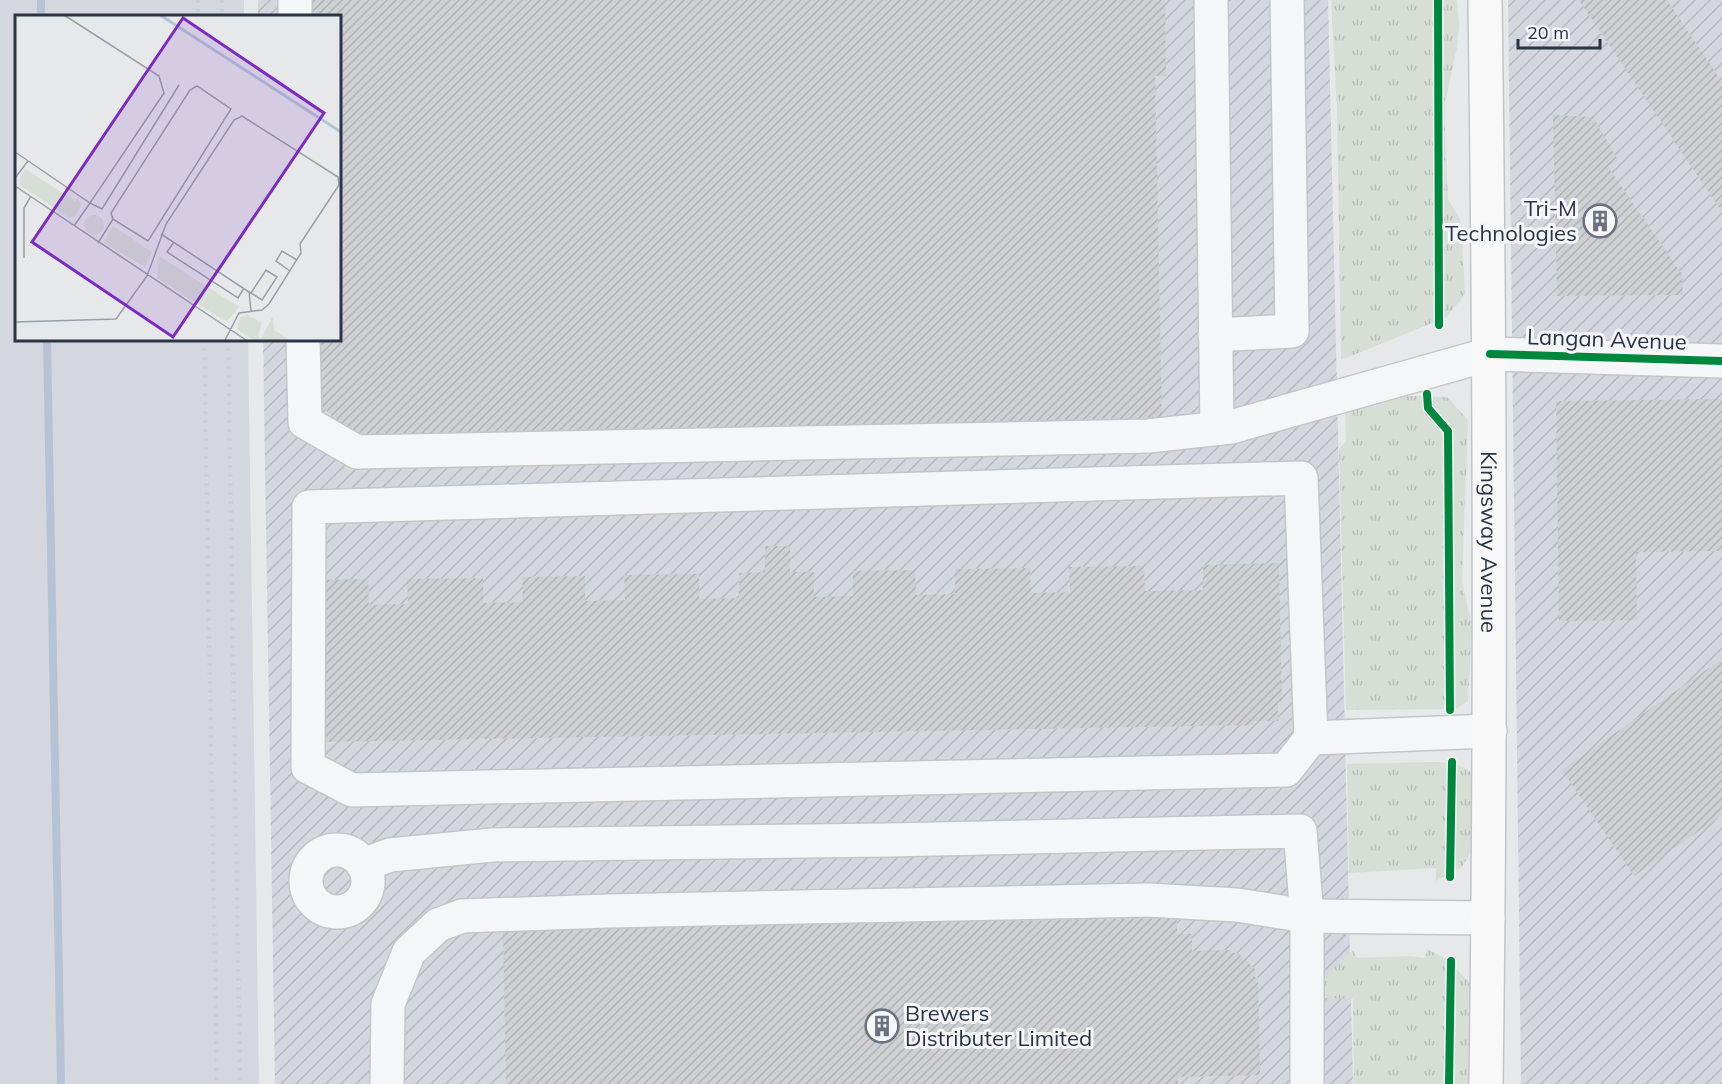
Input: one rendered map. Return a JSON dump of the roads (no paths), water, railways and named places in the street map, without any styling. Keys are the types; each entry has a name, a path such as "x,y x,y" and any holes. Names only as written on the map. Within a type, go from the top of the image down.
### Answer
{"main road":[{"name":"Kingsway Avenue","path":"1485,0 1490,354 1490,731 1486,1084"}],"street":[{"path":"1211,0 1217,428"},
{"path":"1215,335 1292,332 1287,0"},
{"name":"Langan Avenue","path":"303,340 305,422 357,452 1148,436 1231,427 1490,354 1722,361"},
{"path":"1311,738 1301,478 309,507 308,766 352,790 1286,770 1311,738 1490,731"},
{"path":"363,865 390,855 492,845 889,840 1300,831 1307,916 1307,1084"},
{"path":"387,1084 388,1004 409,952 438,925 462,916 1148,900 1237,905 1307,916 1488,918"}],"waterway":[{"path":"41,0 41,15"},
{"path":"47,340 61,1084"}],"railway":[{"path":"198,0 198,15"},
{"path":"222,0 222,15"},
{"path":"204,340 217,1084"},
{"path":"228,340 240,1084"}],"place":[{"name":"Tri-M Technologies","path":"1600,221"},
{"name":"Brewers Distributer Limited","path":"882,1026"}]}
